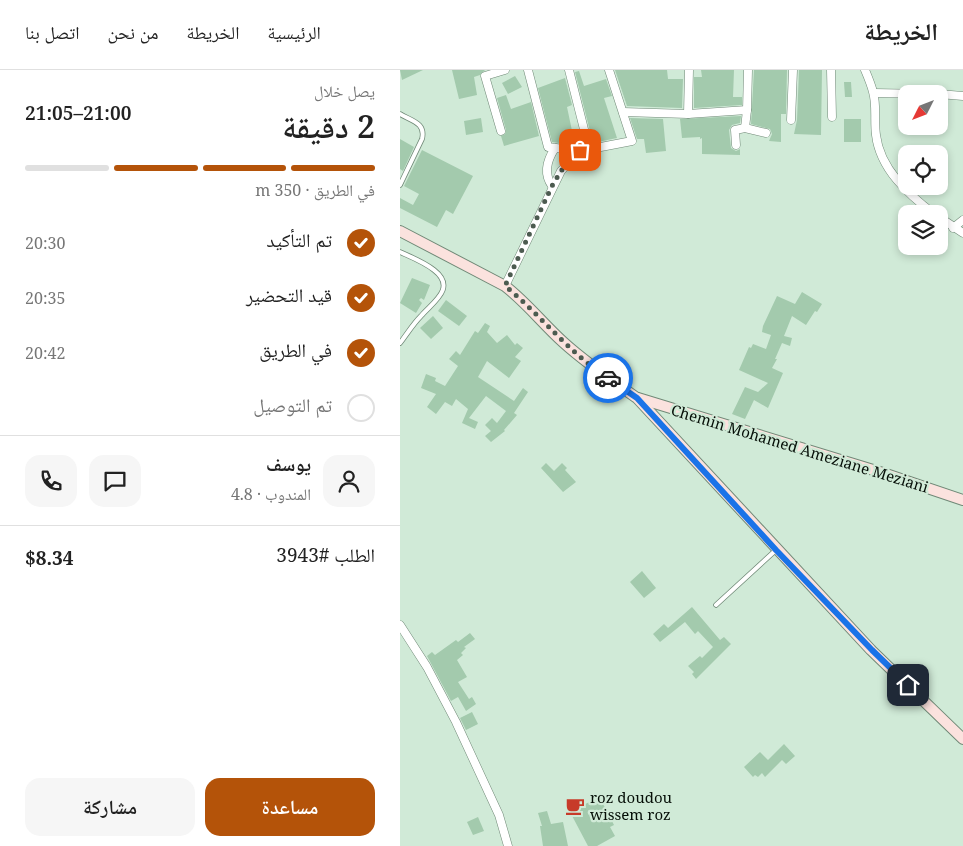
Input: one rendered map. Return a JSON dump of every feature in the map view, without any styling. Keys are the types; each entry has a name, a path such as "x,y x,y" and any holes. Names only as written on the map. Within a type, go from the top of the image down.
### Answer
{"main road":[{"path":"400,231 505,286 521,298 562,341 596,370 637,398 776,550 872,650 963,739"},
{"name":"Chemin Mohamed Ameziane Meziani","path":"637,398 874,470 963,500"}],"street":[{"path":"501,131 485,76 504,70"},
{"path":"528,70 548,147 580,150 632,141 609,70"},
{"path":"569,70 590,149"},
{"path":"688,114 689,70"},
{"path":"745,128 748,70"},
{"path":"791,120 793,70"},
{"path":"831,70 832,117"},
{"path":"865,70 874,93 876,136 881,156 889,171 923,205"},
{"path":"874,93 898,93"},
{"path":"948,95 963,96"},
{"path":"623,112 688,114 747,110"},
{"path":"736,145 735,130 745,128 766,133"},
{"path":"552,186 546,170 555,148"},
{"path":"505,286 552,186 561,171 580,150"},
{"path":"953,228 963,220"},
{"path":"948,224 963,233"},
{"path":"400,625 427,667 456,722 499,815 508,846"}],"lane":[{"path":"400,114 417,123 422,127 423,132 422,139 400,185"},
{"path":"400,252 435,270 442,279 443,286 441,296 421,316 400,343"},
{"path":"716,605 776,550"}],"building":[{"path":"400,70 423,70 402,80"},
{"path":"452,70 485,70 480,75 474,77 477,95 459,99"},
{"path":"615,70 667,70 668,79 683,79 682,108 627,106"},
{"path":"701,70 734,70 733,97 742,97 742,105 694,108 694,77 702,77"},
{"path":"754,70 787,70 786,114 781,114 781,142 769,141 772,134 770,129 751,124"},
{"path":"799,70 822,70 821,135 794,134 797,120"},
{"path":"579,71 584,86 606,79 612,96 604,98 617,138 593,143 575,72"},
{"path":"515,76 522,87 508,94 502,83"},
{"path":"565,78 572,105 567,107 575,145 552,142 538,88"},
{"path":"844,82 851,82 852,97 845,97"},
{"path":"506,95 511,109 531,102 539,136 504,146 501,136 505,134 506,130 497,98"},
{"path":"741,116 740,123 732,125 729,130 731,148 736,151 740,149 740,155 702,154 702,138 682,138 680,119"},
{"path":"481,118 483,132 466,135 464,121"},
{"path":"630,118 663,119 666,151 646,153 644,139 637,139"},
{"path":"844,119 861,119 861,142 844,142"},
{"path":"400,139 414,147 403,171 400,169"},
{"path":"422,150 473,176 453,214 446,210 437,227 400,208 400,198 413,205 419,194 404,186"},
{"path":"412,278 430,285 424,300 421,298 419,300 422,303 416,313 400,303"},
{"path":"802,292 822,304 806,325 792,316 784,336 792,338 790,346 782,343 772,368 783,373 768,408 754,400 745,419 732,414 745,387 758,392 768,383 739,370 749,347 751,348 753,344 766,349 771,335 762,332 763,326 777,296 795,304"},
{"path":"446,300 467,316 459,326 438,311"},
{"path":"433,316 443,328 431,339 420,328"},
{"path":"485,323 490,326 487,332 497,343 507,335 515,345 517,343 523,348 515,357 521,361 509,378 487,361 478,377 514,401 523,388 528,392 514,413 517,415 505,431 491,442 485,436 491,431 485,425 492,418 497,423 506,411 486,396 469,418 478,422 475,429 462,423 468,409 456,399 452,406 445,402 436,414 427,407 436,394 421,388 426,374 436,378 435,381 445,386 458,366 449,359 456,351 460,355 475,331 478,333"},
{"path":"546,463 554,471 562,463 567,468 565,470 576,482 563,492 541,468"},
{"path":"642,571 656,588 644,598 630,582"},
{"path":"692,607 720,640 724,637 731,644 696,679 692,674 694,672 688,666 700,656 702,658 713,647 698,631 695,634 685,622 660,642 653,634 664,624 668,628"},
{"path":"470,633 475,639 464,647 466,648 461,653 463,655 457,660 467,677 458,682 469,699 472,697 476,704 466,711 458,697 451,701 427,656 432,652 435,655 456,640 458,642"},
{"path":"472,712 478,724 466,730 460,718"},
{"path":"784,744 795,756 786,764 782,760 765,777 762,773 758,777 755,775 753,777 744,767 760,752 768,760"},
{"path":"593,800 595,803 601,800 614,825 610,827 615,836 597,846 588,846 570,812"},
{"path":"547,811 551,824 563,822 568,846 543,846 540,826 542,826 538,813"},
{"path":"478,817 484,831 473,835 467,822"}],"way so far":[{"path":"580,150 561,171 552,186 505,286 521,298 562,341 608,378"}],"place":[{"name":"roz doudou wissem roz","path":"575,806"}],"route":[{"path":"608,378 637,398 776,550 908,685"}]}
